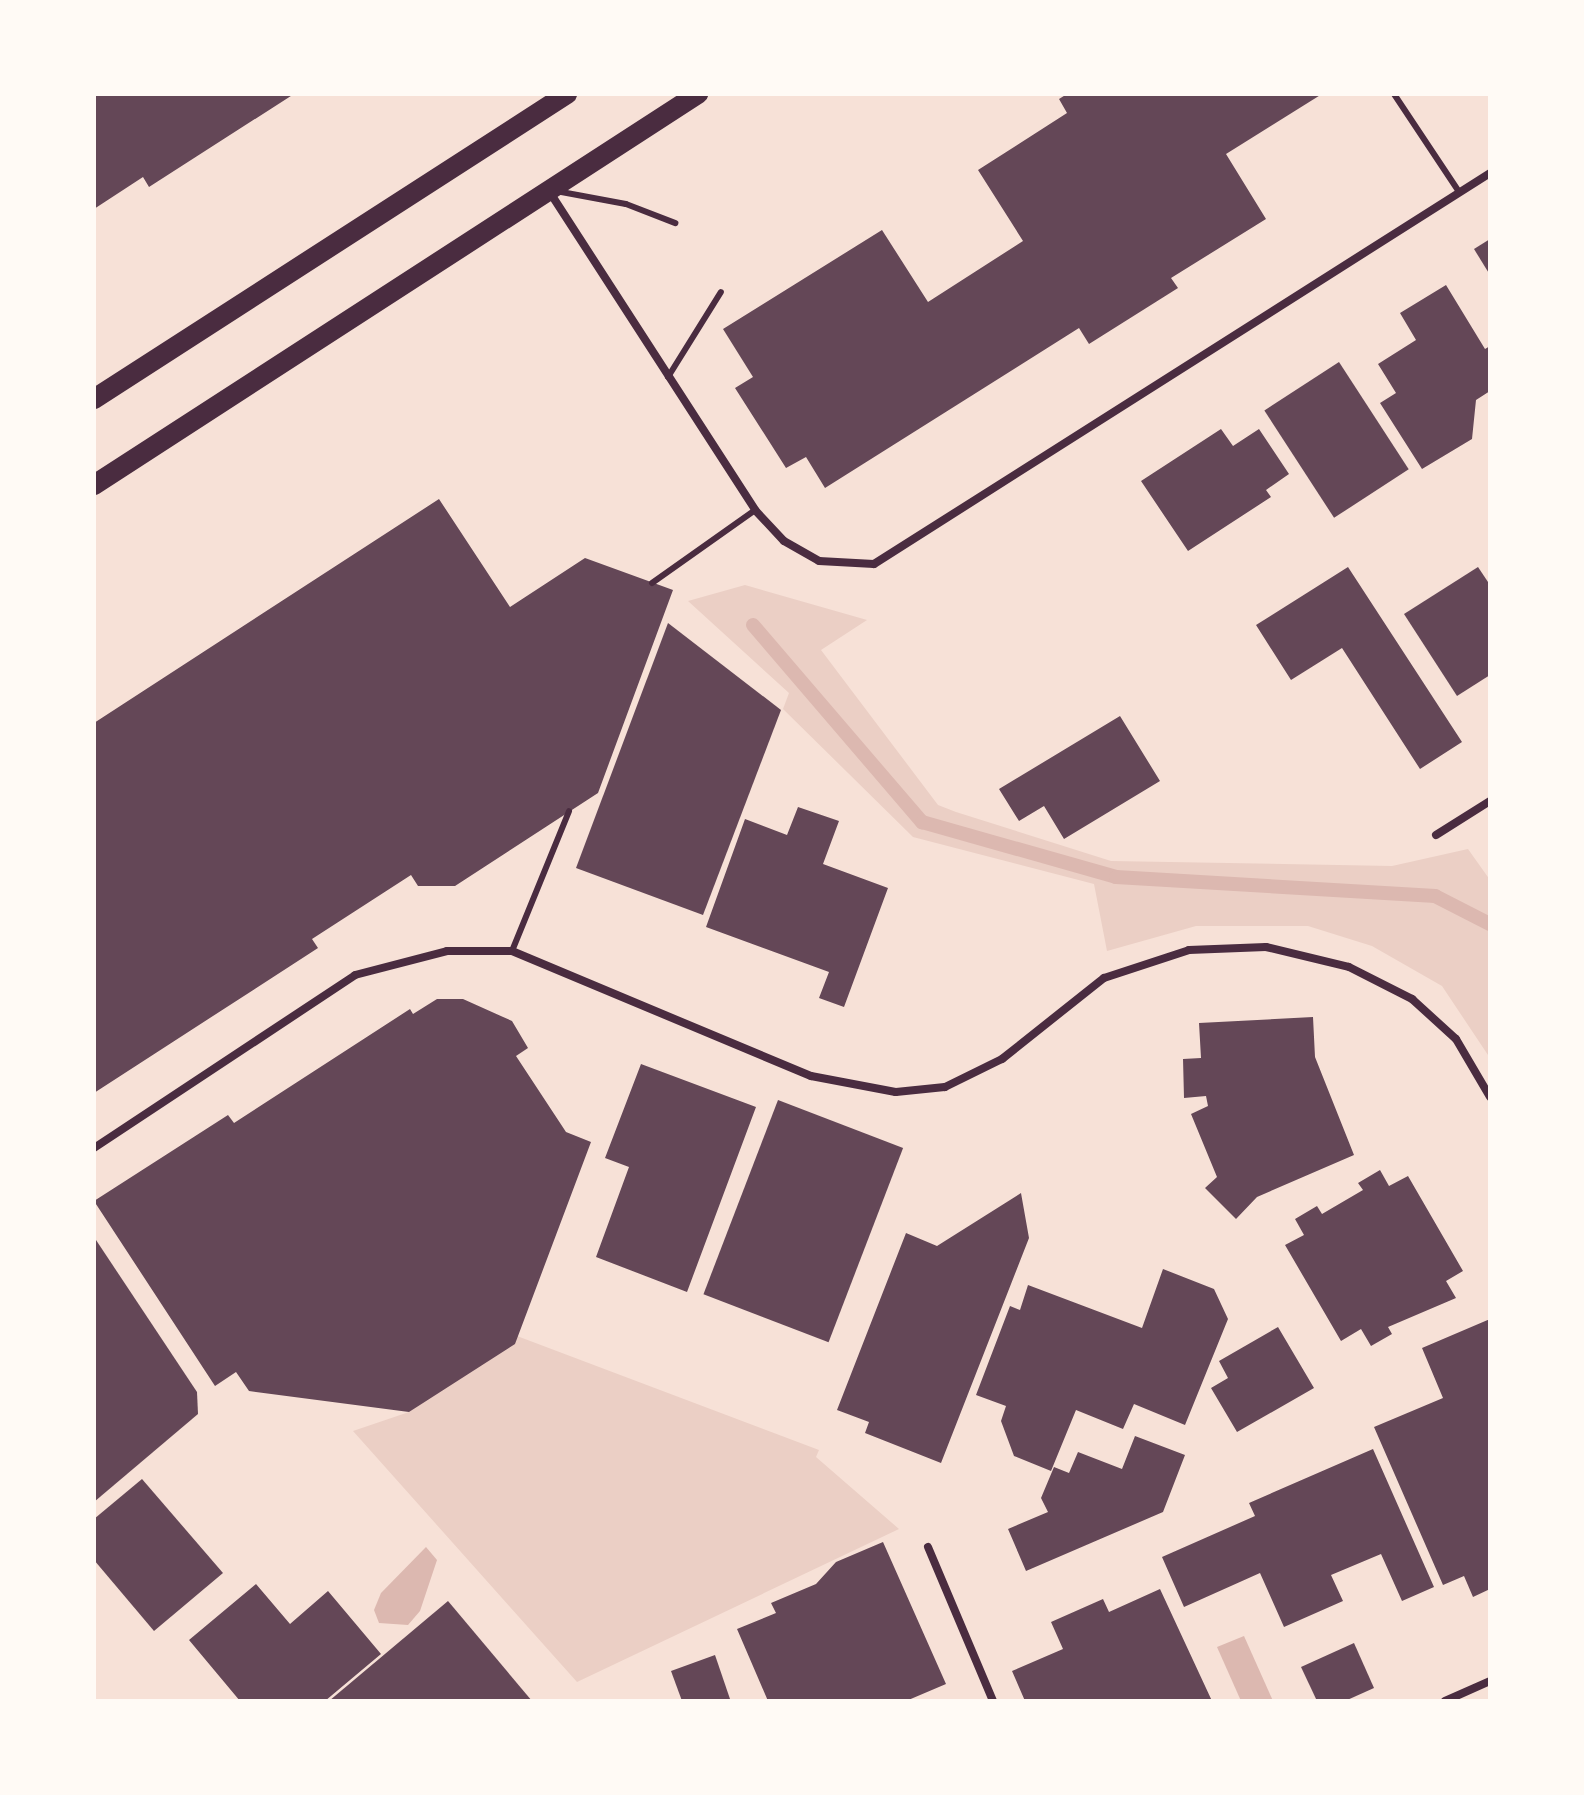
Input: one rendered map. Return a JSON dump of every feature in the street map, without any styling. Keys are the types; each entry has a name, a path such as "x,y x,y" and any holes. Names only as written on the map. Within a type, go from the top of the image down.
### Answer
{"main road":[{"path":"94,399 567,94"},
{"path":"94,485 698,94"}],"street":[{"path":"549,190 667,378 755,510 784,541 819,561 874,564 1490,173"},
{"path":"1436,835 1490,801"},
{"path":"94,1148 355,975 447,951 512,951 811,1076 896,1092 945,1087 1002,1059 1104,978 1189,950 1266,947 1349,967 1412,999 1456,1039 1490,1097"},
{"path":"928,1547 993,1701"},
{"path":"1445,1701 1490,1681"}],"lane":[{"path":"1394,94 1459,192"},
{"path":"549,190 626,204 675,223"},
{"path":"667,378 721,292"},
{"path":"652,583 755,510"},
{"path":"512,951 569,811"}],"shaded area":[{"path":"745,585 867,620 821,650 938,805 956,812 1111,861 1392,866 1468,849 1490,880 1490,1058 1442,986 1372,946 1308,926 1196,926 1107,951 1094,884 913,837 783,709 789,693 688,601"},
{"path":"517,1336 819,1450 816,1457 899,1529 577,1682 353,1431 409,1412"},
{"path":"426,1547 437,1560 420,1611 408,1625 379,1623 374,1610 381,1593"},
{"path":"1244,1636 1273,1701 1241,1701 1217,1647"}],"building":[{"path":"94,94 294,94 149,187 143,177 94,209"},
{"path":"1067,94 1322,94 1226,154 1266,219 1171,278 1178,288 1089,344 1079,328 825,488 806,457 786,468 735,388 753,377 723,329 882,230 928,302 1023,241 978,170 1067,113 1059,99"},
{"path":"1490,239 1490,275 1474,249"},
{"path":"1446,285 1485,349 1490,346 1490,391 1476,400 1472,439 1422,469 1380,403 1396,393 1378,364 1416,340 1400,313"},
{"path":"1339,362 1409,469 1334,518 1264,410"},
{"path":"1221,429 1233,446 1259,429 1289,474 1266,490 1271,497 1188,551 1141,481"},
{"path":"439,499 510,607 585,558 673,590 598,793 455,886 418,886 411,875 312,939 318,948 94,1093 94,723"},
{"path":"1348,567 1462,742 1420,769 1342,648 1291,680 1256,625"},
{"path":"1478,567 1490,585 1490,675 1457,696 1404,614"},
{"path":"668,623 781,710 703,915 576,868"},
{"path":"1120,716 1160,781 1064,839 1044,806 1019,821 999,789"},
{"path":"798,807 839,821 823,864 888,888 844,1007 819,998 829,972 706,927 745,819 787,835"},
{"path":"437,999 463,999 512,1021 528,1048 516,1056 566,1132 591,1142 515,1344 409,1412 249,1391 236,1372 215,1386 94,1201 228,1115 234,1123 410,1009 413,1014"},
{"path":"1313,1017 1315,1057 1354,1155 1257,1197 1236,1219 1205,1188 1217,1177 1191,1114 1208,1106 1206,1096 1184,1098 1183,1059 1201,1058 1199,1023"},
{"path":"641,1064 756,1107 687,1292 596,1257 629,1167 605,1158"},
{"path":"778,1100 903,1148 829,1342 703,1294"},
{"path":"1380,1170 1389,1186 1408,1176 1463,1271 1446,1281 1456,1298 1388,1327 1392,1334 1371,1346 1361,1329 1341,1341 1285,1245 1304,1235 1295,1219 1317,1206 1322,1214 1363,1190 1358,1183"},
{"path":"1021,1193 1029,1238 941,1463 865,1433 869,1422 837,1410 906,1233 937,1246"},
{"path":"94,1237 197,1392 198,1414 94,1502"},
{"path":"1163,1269 1214,1289 1228,1319 1185,1425 1134,1404 1123,1429 1076,1410 1051,1471 1014,1456 1001,1421 1006,1406 976,1395 1010,1306 1020,1310 1028,1285 1142,1328"},
{"path":"1490,1319 1490,1589 1473,1597 1464,1576 1443,1585 1374,1427 1443,1398 1422,1348"},
{"path":"1278,1327 1314,1388 1237,1432 1211,1388 1228,1378 1219,1361"},
{"path":"1135,1436 1185,1455 1163,1512 1026,1571 1008,1529 1048,1512 1041,1498 1054,1467 1069,1473 1078,1452 1122,1469"},
{"path":"1373,1449 1434,1587 1402,1601 1381,1554 1331,1575 1343,1601 1284,1627 1260,1573 1184,1607 1162,1557 1255,1516 1249,1503"},
{"path":"142,1479 223,1573 154,1631 94,1560 94,1519"},
{"path":"883,1542 946,1684 906,1701 768,1701 737,1629 776,1613 771,1603 816,1584 836,1562"},
{"path":"256,1584 290,1624 328,1591 381,1654 325,1701 240,1701 189,1640"},
{"path":"1160,1589 1212,1701 1025,1701 1012,1671 1063,1649 1051,1622 1103,1599 1109,1612"},
{"path":"448,1601 532,1701 329,1701"},
{"path":"1354,1643 1374,1688 1345,1701 1317,1701 1301,1667"},
{"path":"715,1655 730,1699 682,1701 671,1671"}],"waterway":[{"path":"753,625 922,822 1116,877 1435,896 1490,924"}]}
